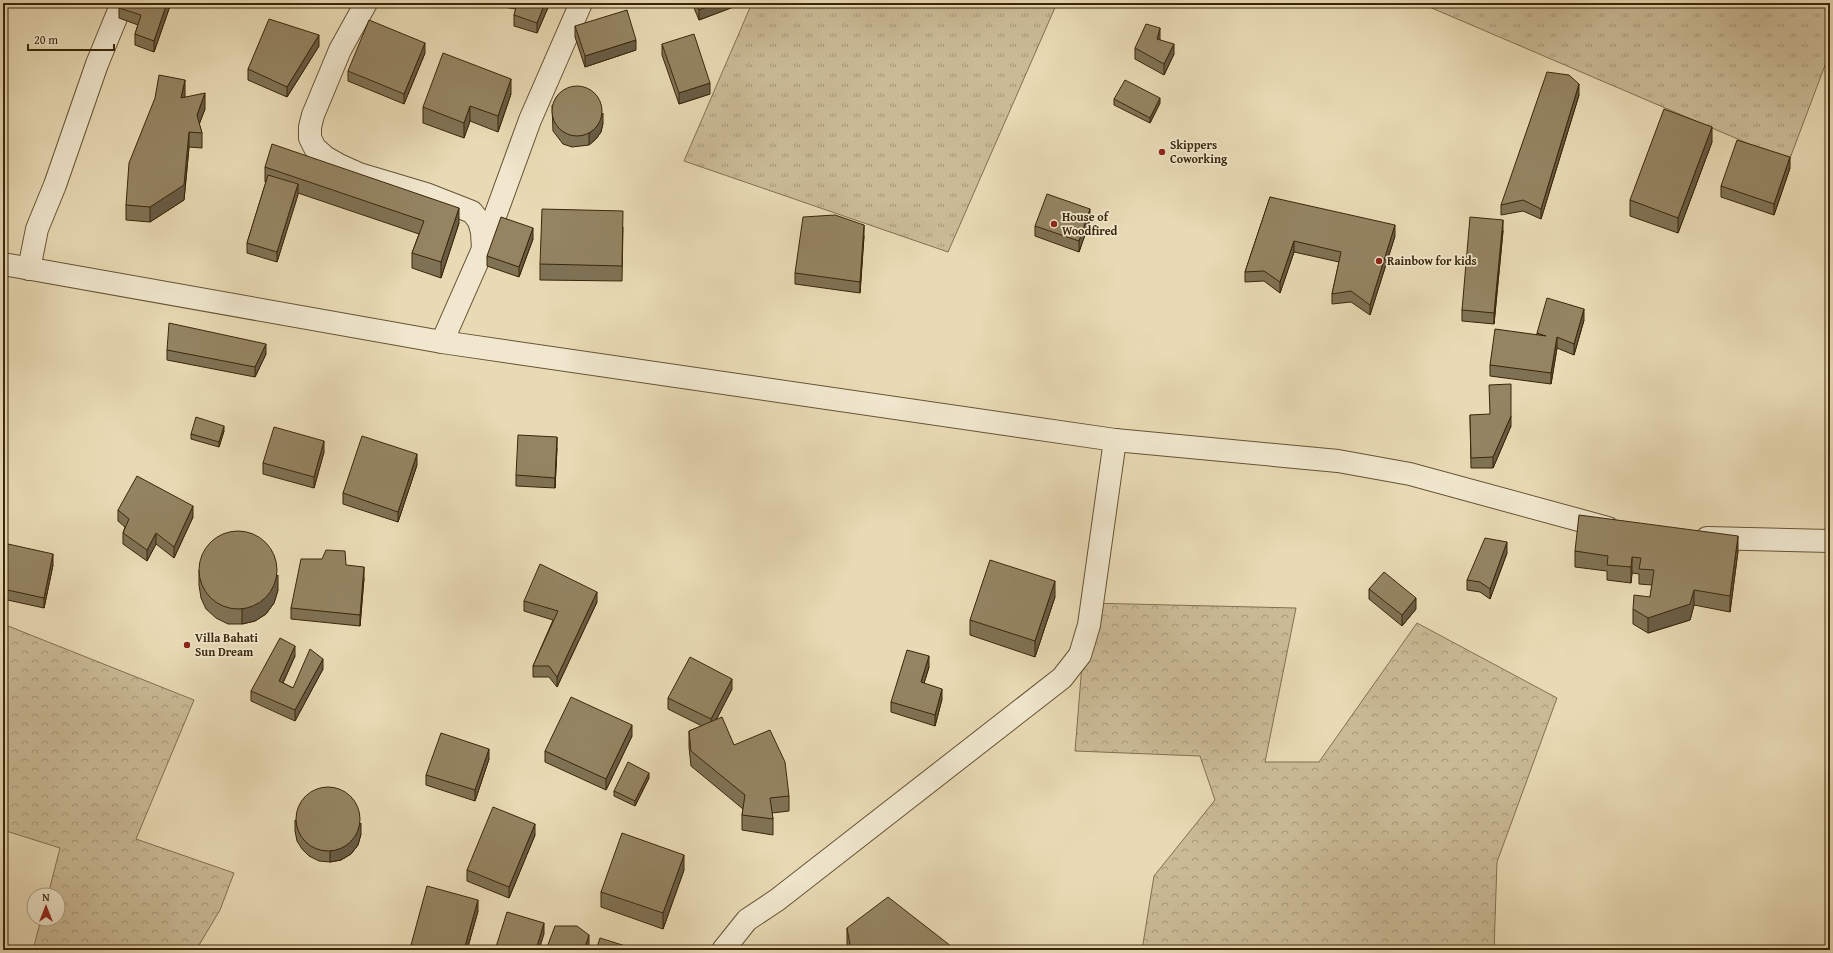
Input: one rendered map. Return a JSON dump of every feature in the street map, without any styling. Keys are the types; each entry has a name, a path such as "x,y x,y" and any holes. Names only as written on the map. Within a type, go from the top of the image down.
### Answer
{"street":[{"path":"29,269 37,229 55,185 97,64 122,3"},
{"path":"366,3 340,50 313,115 310,127 310,138 315,148 325,157 359,174 426,194 472,212 479,221 481,227 483,249"},
{"path":"442,342 483,249 530,120 581,3"},
{"path":"3,264 442,342 1115,440 1338,461 1410,474 1582,522 1630,533"},
{"path":"723,950 747,920 784,895 1062,678 1080,655 1089,625 1115,440"},
{"path":"1689,537 1830,541"}],"green space":[{"path":"752,3 1057,3 948,252 684,161"},
{"path":"1420,3 1830,3 1830,52 1789,161"},
{"path":"1087,603 1296,608 1265,762 1319,762 1417,623 1557,698 1497,862 1494,950 1142,950 1154,876 1215,800 1200,756 1075,751"},
{"path":"3,624 194,700 136,839 234,873 220,910 196,950 33,950 39,927 66,927 66,887 50,887 60,848 3,830"}],"building":[{"path":"121,3 167,3 154,41 135,34 141,15 119,8"},
{"path":"517,3 545,3 537,23 514,15"},
{"path":"696,3 716,3 699,10"},
{"path":"627,10 636,40 585,56 575,26"},
{"path":"269,19 319,35 287,87 248,69"},
{"path":"369,20 425,43 404,94 348,71"},
{"path":"1146,24 1160,28 1157,39 1174,44 1164,64 1135,48"},
{"path":"694,34 710,83 679,93 662,44"},
{"path":"443,53 511,79 498,116 470,106 464,123 423,107"},
{"path":"1547,72 1569,75 1579,84 1541,209 1523,200 1501,205"},
{"path":"159,75 185,80 181,98 205,93 197,115 202,133 189,132 184,185 150,207 126,205 129,163 155,98"},
{"path":"1125,80 1160,98 1150,118 1114,99"},
{"path":"572,86 582,86 595,93 602,106 602,116 595,129 582,136 572,136 563,132 556,125 552,116 552,106 556,97 563,90"},
{"path":"1664,109 1712,127 1678,218 1630,200"},
{"path":"1737,140 1790,157 1774,204 1721,186"},
{"path":"272,144 459,208 441,262 412,253 424,221 265,167"},
{"path":"268,175 298,184 277,252 247,243"},
{"path":"1047,194 1090,209 1079,241 1035,226"},
{"path":"1270,197 1395,225 1370,305 1351,291 1332,294 1341,252 1294,241 1280,282 1264,271 1245,272"},
{"path":"542,209 623,211 622,266 540,264"},
{"path":"835,215 864,225 860,282 795,273 803,217"},
{"path":"501,217 533,228 519,267 487,256"},
{"path":"1470,217 1503,220 1494,313 1462,310"},
{"path":"1547,298 1584,309 1574,344 1557,337 1551,373 1490,365 1495,329 1546,336 1537,333"},
{"path":"169,323 266,344 255,367 167,350"},
{"path":"1511,384 1511,416 1493,457 1471,458 1470,415 1490,414 1489,385"},
{"path":"196,417 224,426 219,442 191,434"},
{"path":"274,427 324,441 314,477 263,463"},
{"path":"518,435 557,437 555,478 516,475"},
{"path":"362,436 417,454 398,512 343,493"},
{"path":"137,476 193,506 174,547 156,533 147,550 123,533 129,519 118,510"},
{"path":"1579,515 1738,536 1730,596 1694,590 1690,604 1648,618 1633,609 1634,595 1650,597 1654,570 1639,569 1641,558 1632,557 1631,567 1607,565 1608,556 1575,551"},
{"path":"238,531 253,534 266,542 274,555 277,570 274,585 266,598 253,606 238,609 223,606 210,598 202,585 199,570 202,555 210,542 223,534"},
{"path":"1485,538 1507,542 1490,589 1480,582 1467,580"},
{"path":"8,544 53,554 44,598 3,589 3,567"},
{"path":"326,550 345,551 346,565 364,567 360,615 291,608 301,559 322,559"},
{"path":"990,560 1055,581 1035,641 970,620"},
{"path":"540,564 597,592 557,677 549,666 533,666 558,611 524,601"},
{"path":"1384,572 1416,598 1402,615 1369,589"},
{"path":"280,638 295,646 279,681 293,688 310,649 323,659 295,710 251,691"},
{"path":"907,650 929,656 921,682 942,689 935,715 891,702"},
{"path":"690,657 732,679 711,719 668,698"},
{"path":"571,697 632,725 606,779 545,751"},
{"path":"722,717 734,745 770,730 785,762 789,796 770,798 773,819 742,815 745,795 691,751 689,731"},
{"path":"441,733 489,749 475,790 426,775"},
{"path":"628,762 649,773 635,801 614,791"},
{"path":"322,787 334,787 351,796 358,807 360,819 358,831 351,842 334,851 322,851 310,846 301,837 296,825 296,813 301,801 310,792"},
{"path":"493,807 535,824 509,887 467,870"},
{"path":"622,833 684,855 663,913 601,892"},
{"path":"427,886 478,900 464,950 429,950 411,945"},
{"path":"888,897 956,950 851,950 847,928"},
{"path":"507,912 544,923 536,950 495,950"},
{"path":"555,926 577,926 589,935 584,950 546,950"},
{"path":"600,938 635,949 635,950 596,950"}],"place":[{"name":"Skippers Coworking","path":"1162,152"},
{"name":"House of Woodfired","path":"1054,224"},
{"name":"Rainbow for kids","path":"1379,261"},
{"name":"Villa Bahati Sun Dream","path":"187,645"}]}
